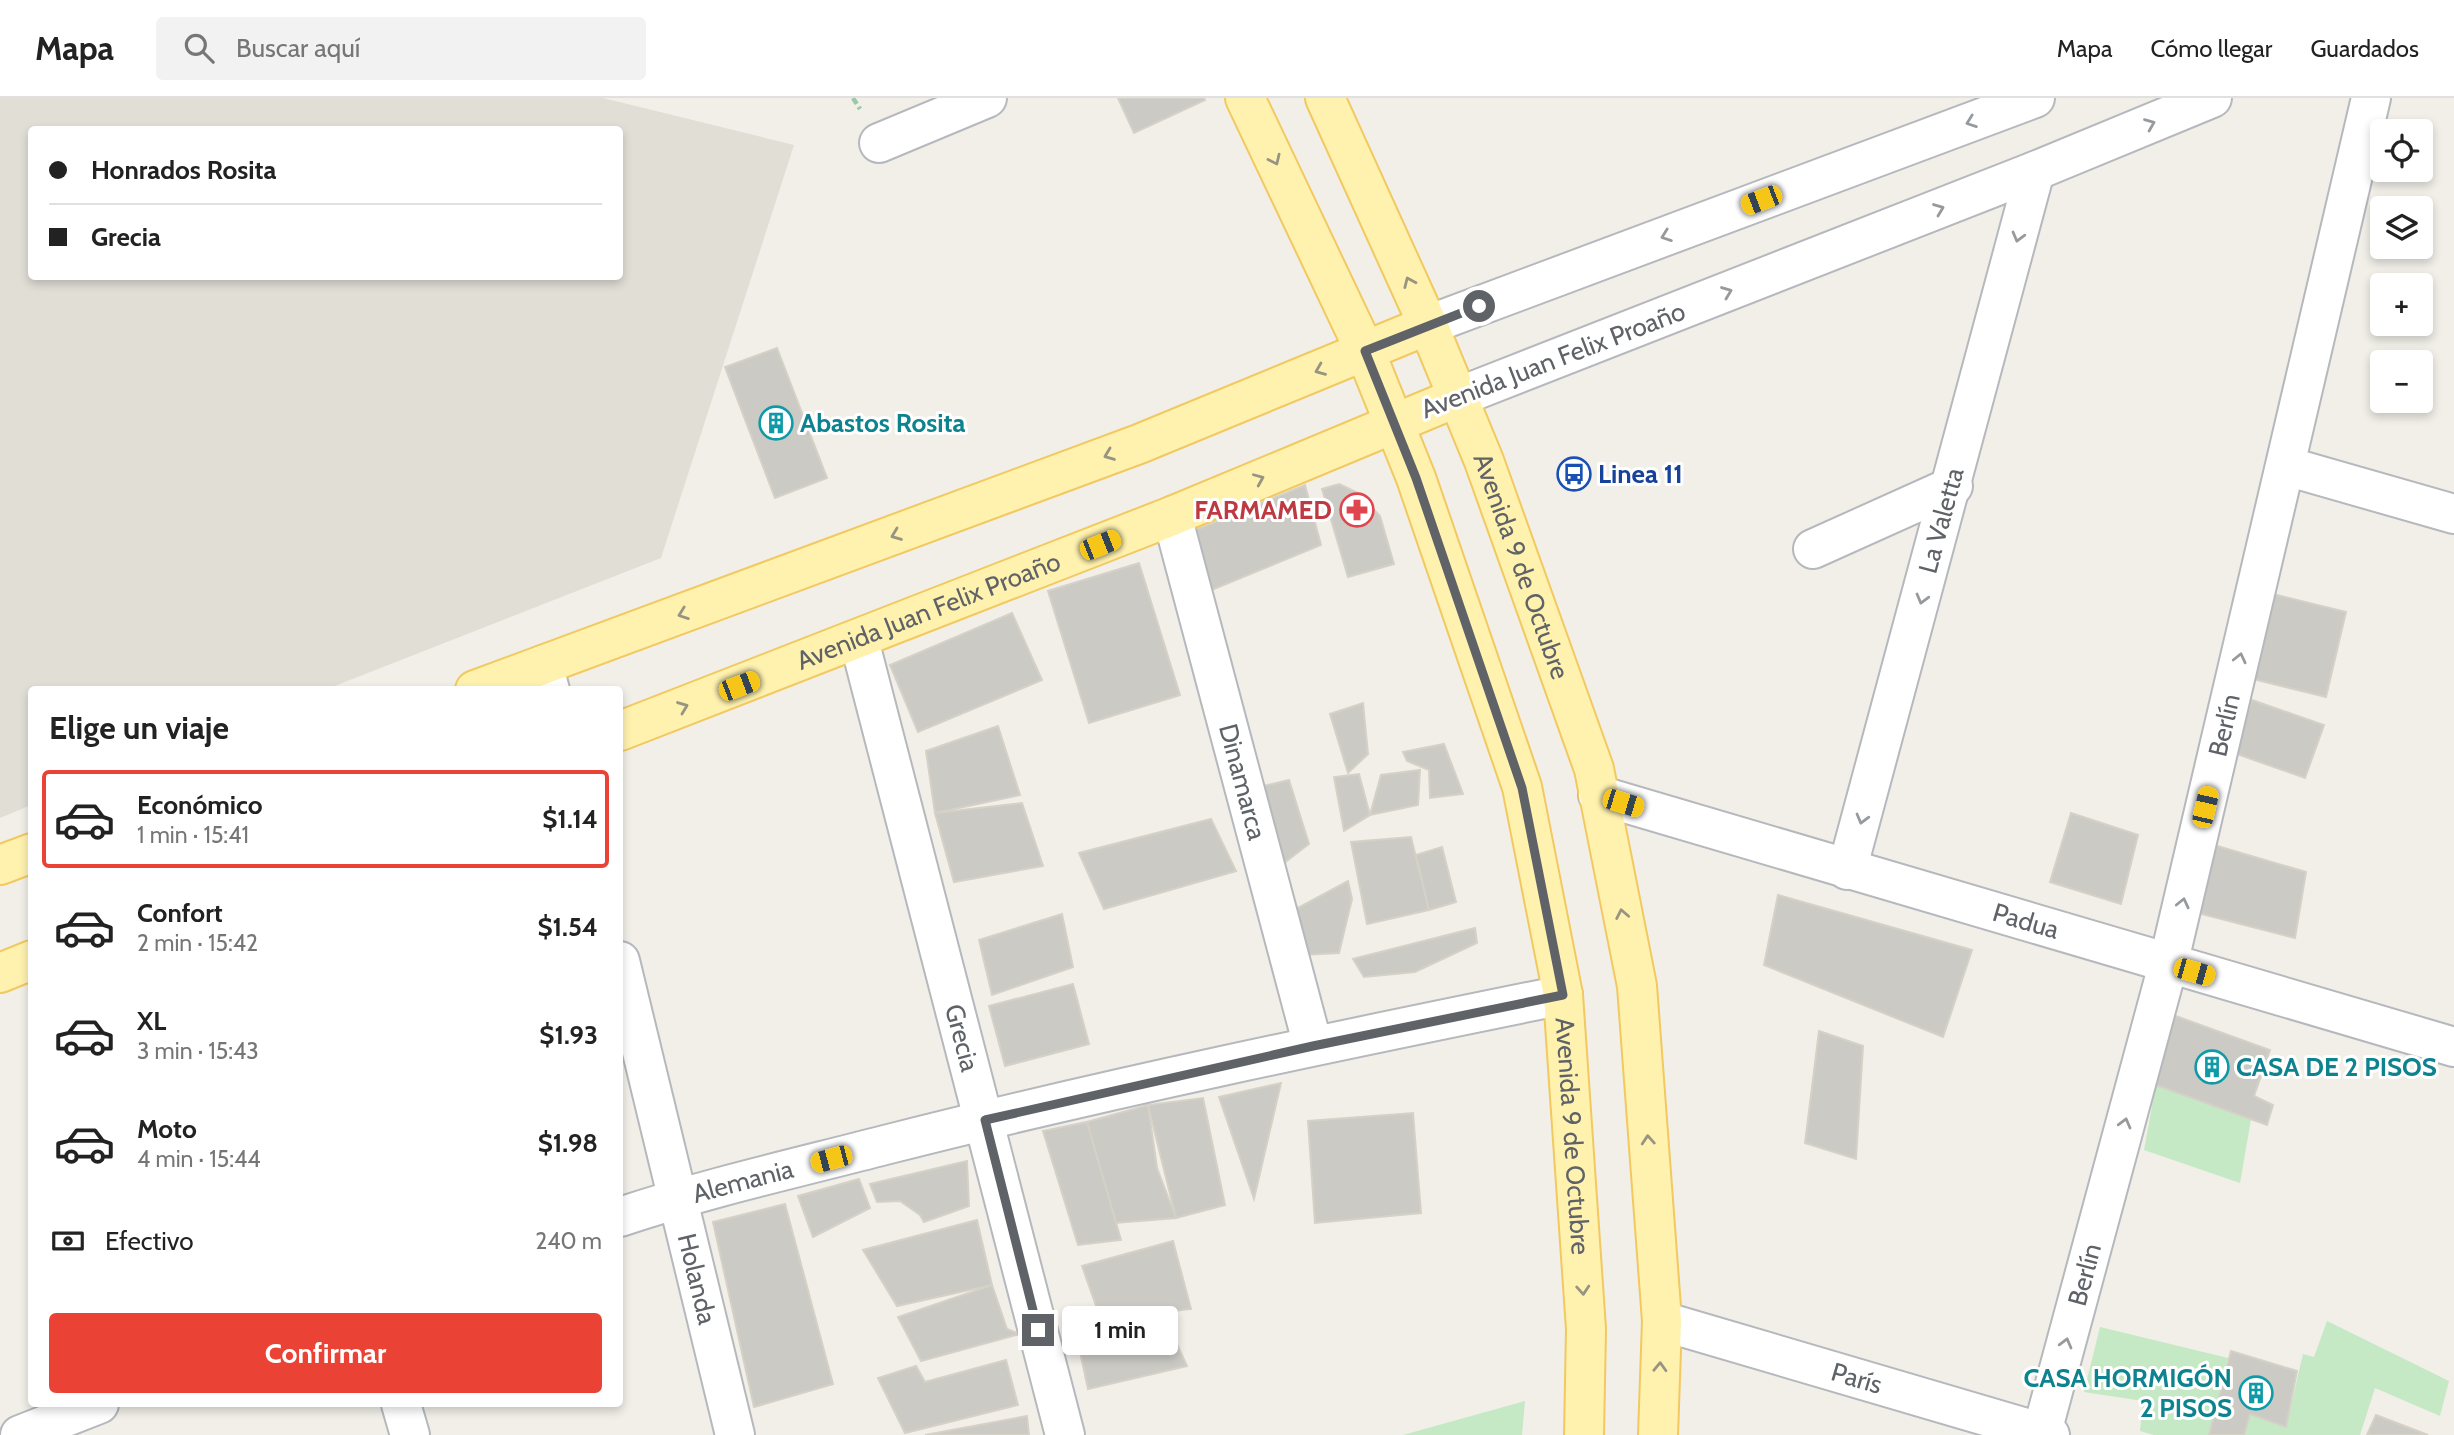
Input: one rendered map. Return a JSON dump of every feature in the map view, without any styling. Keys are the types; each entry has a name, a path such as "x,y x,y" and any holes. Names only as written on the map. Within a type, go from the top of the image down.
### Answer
{"main road":[{"name":"Avenida 9 de Octubre","path":"1245,98 1365,351 1416,478 1522,788 1563,995 1586,1329 1584,1435"},
{"name":"Avenida 9 de Octubre","path":"1325,98 1428,325 1484,461 1594,769 1636,986 1662,1321 1658,1435"},
{"path":"497,686 546,677 1139,444 1428,325"},
{"name":"Avenida Juan Felix Proaño","path":"623,730 1172,516 1458,397"},
{"path":"0,865 28,854"},
{"path":"0,973 28,962"}],"street":[{"path":"879,143 987,98"},
{"path":"1428,325 2035,98"},
{"name":"Avenida Juan Felix Proaño","path":"1458,397 2035,171 2212,98"},
{"name":"Berlín","path":"2046,1434 2168,965 2371,98"},
{"name":"La Valetta","path":"1847,870 1953,486 2035,171"},
{"path":"2286,466 2454,514"},
{"path":"1813,549 1953,486"},
{"name":"Dinamarca","path":"1172,516 1313,1046"},
{"name":"Grecia","path":"859,640 1065,1435"},
{"name":"Padua","path":"1598,795 2168,965 2454,1047"},
{"name":"Holanda","path":"623,973 735,1435"},
{"name":"Alemania","path":"623,1216 678,1198 985,1120 1313,1046 1563,995"},
{"name":"París","path":"1662,1321 2046,1434"},
{"path":"20,1435 91,1407"},
{"path":"402,1407 410,1435"}],"shaded area":[{"path":"0,98 603,98 794,145 661,558 335,686 28,686 28,806 0,818"}],"green space":[{"path":"2156,1085 2251,1119 2240,1183 2144,1150"},
{"path":"2327,1321 2449,1381 2440,1416 2375,1388 2360,1435 2244,1435 2250,1414 2286,1427 2303,1354 2314,1357"},
{"path":"2100,1327 2228,1358 2209,1435 2154,1435 2140,1431 2143,1401 2084,1392"},
{"path":"1525,1401 1522,1435 1403,1435"}],"building":[{"path":"1118,98 1204,98 1205,100 1134,133"},
{"name":"Abastos Rosita","path":"777,348 827,478 775,498 725,367"},
{"path":"1339,484 1358,493 1380,516 1394,564 1348,577 1322,489"},
{"path":"1305,485 1321,545 1202,594 1188,533"},
{"path":"1139,563 1180,695 1089,723 1048,591"},
{"path":"2269,593 2346,612 2326,697 2249,678"},
{"path":"1012,613 1042,680 918,732 890,665"},
{"path":"2252,700 2324,725 2305,778 2234,753"},
{"path":"1363,703 1368,754 1348,773 1330,714"},
{"path":"998,726 1020,795 935,813 926,751"},
{"path":"1444,744 1463,794 1430,798 1429,770 1407,761 1403,752"},
{"path":"1420,770 1418,805 1370,815 1381,775"},
{"path":"1359,774 1370,815 1344,831 1334,777"},
{"path":"1289,780 1309,844 1275,870 1259,787"},
{"path":"1022,803 1043,866 954,882 935,813"},
{"path":"2071,813 2138,835 2121,904 2050,882"},
{"path":"1211,819 1236,871 1104,909 1079,853"},
{"path":"1411,837 1429,910 1367,924 1351,842"},
{"path":"2207,843 2306,872 2295,938 2194,912"},
{"path":"1442,847 1456,902 1429,910 1416,855"},
{"path":"1348,881 1352,899 1339,953 1302,955 1294,910"},
{"path":"1778,895 1972,950 1943,1037 1764,965"},
{"path":"1062,914 1073,967 992,995 979,940"},
{"path":"1475,928 1477,943 1415,972 1364,977 1353,959"},
{"path":"1073,984 1089,1044 1005,1066 989,1006"},
{"name":"CASA DE 2 PISOS","path":"2173,1015 2270,1050 2254,1096 2273,1105 2267,1125 2156,1085"},
{"path":"1819,1031 1863,1046 1856,1159 1805,1143"},
{"path":"1281,1083 1254,1199 1219,1097"},
{"path":"1203,1098 1225,1205 1176,1218 1148,1105"},
{"path":"1148,1105 1157,1168 1176,1218 1115,1223 1087,1122"},
{"path":"1413,1113 1421,1213 1315,1223 1308,1121"},
{"path":"1087,1122 1121,1240 1078,1245 1043,1131"},
{"path":"967,1161 969,1206 924,1222 920,1215 900,1201 877,1202 870,1184"},
{"path":"859,1179 870,1208 813,1237 798,1196"},
{"path":"785,1204 833,1384 754,1407 713,1222"},
{"path":"977,1220 992,1285 897,1306 863,1250"},
{"path":"1173,1241 1191,1309 1101,1320 1082,1266"},
{"path":"992,1285 1007,1329 1020,1334 921,1361 898,1317"},
{"path":"1149,1314 1149,1347 1176,1342 1187,1366 1088,1389 1074,1324"},
{"name":"CASA HORMIGÓN 2 PISOS","path":"2231,1351 2297,1371 2286,1427 2250,1414 2244,1435 2209,1435"},
{"path":"1006,1360 1018,1405 905,1433 878,1378 916,1366 925,1382"},
{"path":"2376,1415 2428,1435 2367,1435"},
{"path":"1027,1416 1029,1435 925,1435"}],"place":[{"name":"Abastos Rosita","path":"776,423"},
{"name":"Linea 11","path":"1574,474"},
{"name":"FARMAMED","path":"1357,510"},
{"name":"CASA DE 2 PISOS","path":"2212,1067"},
{"name":"CASA HORMIGÓN 2 PISOS","path":"2256,1393"}],"route":[{"path":"1038,1330 985,1120 1313,1046 1563,995 1522,788 1416,478 1365,351 1479,306"}]}
